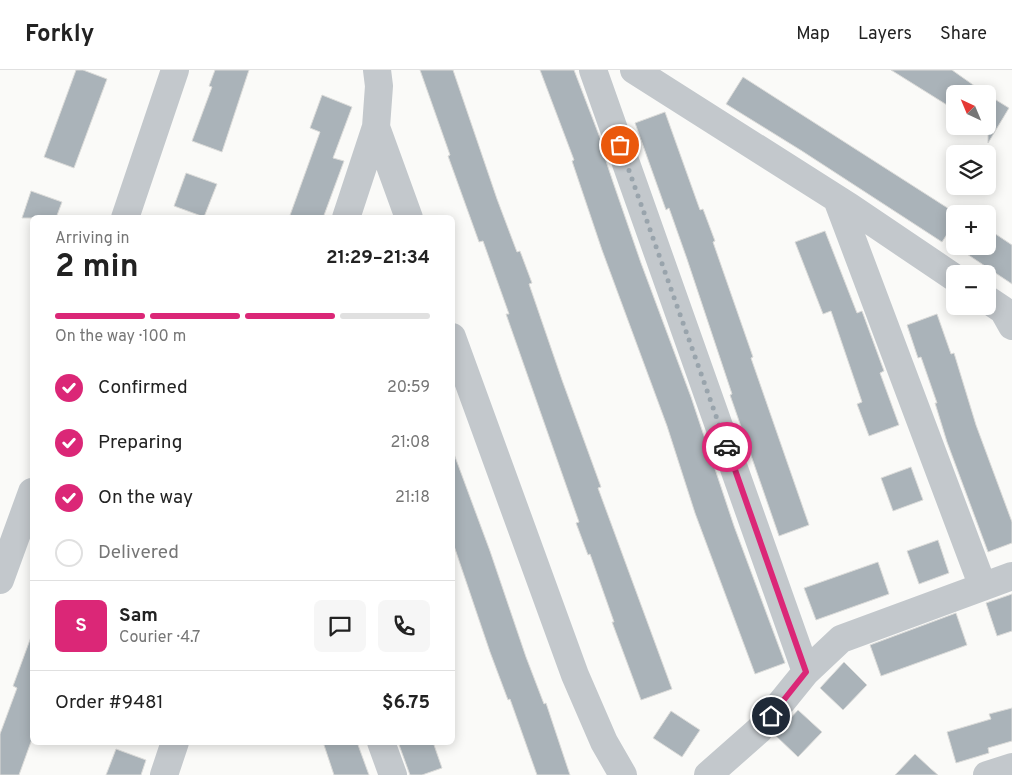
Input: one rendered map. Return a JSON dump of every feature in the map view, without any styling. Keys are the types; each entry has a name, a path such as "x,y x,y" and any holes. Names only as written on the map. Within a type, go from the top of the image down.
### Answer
{"street":[{"path":"126,215 175,70"},
{"path":"347,215 376,127 379,86 377,70"},
{"path":"593,70 806,672"},
{"path":"634,70 837,199 946,272"},
{"path":"376,127 408,215"},
{"path":"837,199 983,587"},
{"path":"996,305 1003,310 1012,326"},
{"path":"455,344 575,675 604,742 623,775"},
{"path":"0,580 30,503"},
{"path":"708,775 759,730 806,672 842,639 1012,576"},
{"path":"164,775 174,745"},
{"path":"382,745 393,775"},
{"path":"987,775 1012,767"}],"building":[{"path":"76,70 83,70 107,79 74,168 44,157"},
{"path":"215,70 249,70 222,152 192,141 212,87 209,86"},
{"path":"420,70 453,70 497,199 517,252 520,251 532,283 529,284 601,487 598,488 672,689 641,700 612,622 614,622 590,554 588,555 576,523 579,522 506,314 509,314 483,241 479,242"},
{"path":"540,70 574,70 602,143 600,143 613,182 691,397 734,526 785,663 755,674 695,513 667,426 602,250 572,161 574,160"},
{"path":"891,70 952,70 973,85 946,85 946,104"},
{"path":"743,77 946,207 946,236 942,242 726,104"},
{"path":"322,95 352,107 333,158 344,161 324,215 290,215 320,132 310,128"},
{"path":"996,100 1009,108 996,130"},
{"path":"665,112 700,210 703,209 715,241 713,242 753,357 751,358 809,525 779,536 730,395 732,394 687,259 669,208 666,210 635,123"},
{"path":"988,135 993,135 988,143"},
{"path":"186,173 217,184 205,215 199,215 174,206"},
{"path":"31,191 62,202 57,215 30,215 30,218 22,218"},
{"path":"825,231 857,313 862,311 884,371 880,373 899,425 869,436 857,404 862,402 831,311 823,314 795,242"},
{"path":"996,234 1012,245 1012,284 996,273 996,265 984,265 968,255 996,255"},
{"path":"937,314 951,354 954,353 976,425 1012,522 1012,543 988,552 947,442 935,403 937,403 921,357 918,358 907,325"},
{"path":"455,457 526,657 544,704 546,703 570,775 537,775 510,699 508,700 455,549"},
{"path":"911,467 923,500 893,511 881,478"},
{"path":"938,540 949,573 919,584 907,551"},
{"path":"878,562 889,594 816,620 804,588"},
{"path":"1012,594 1012,631 997,636 986,603"},
{"path":"956,613 967,645 881,676 870,645"},
{"path":"30,640 30,745 19,775 0,775 0,734 17,688 13,686"},
{"path":"844,662 867,685 843,710 820,688"},
{"path":"1012,708 1012,741 988,748 989,753 956,763 947,732 991,719 989,714"},
{"path":"798,710 822,732 798,757 775,735"},
{"path":"671,711 700,730 682,757 653,738"},
{"path":"324,745 358,745 369,775 334,775"},
{"path":"399,745 434,745 442,768 422,775 410,775"},
{"path":"116,749 146,760 141,775 106,775"},
{"path":"915,754 930,768 938,775 895,775"}],"way so far":[{"path":"620,145 727,447"}],"route":[{"path":"727,447 806,672 771,716"}]}
